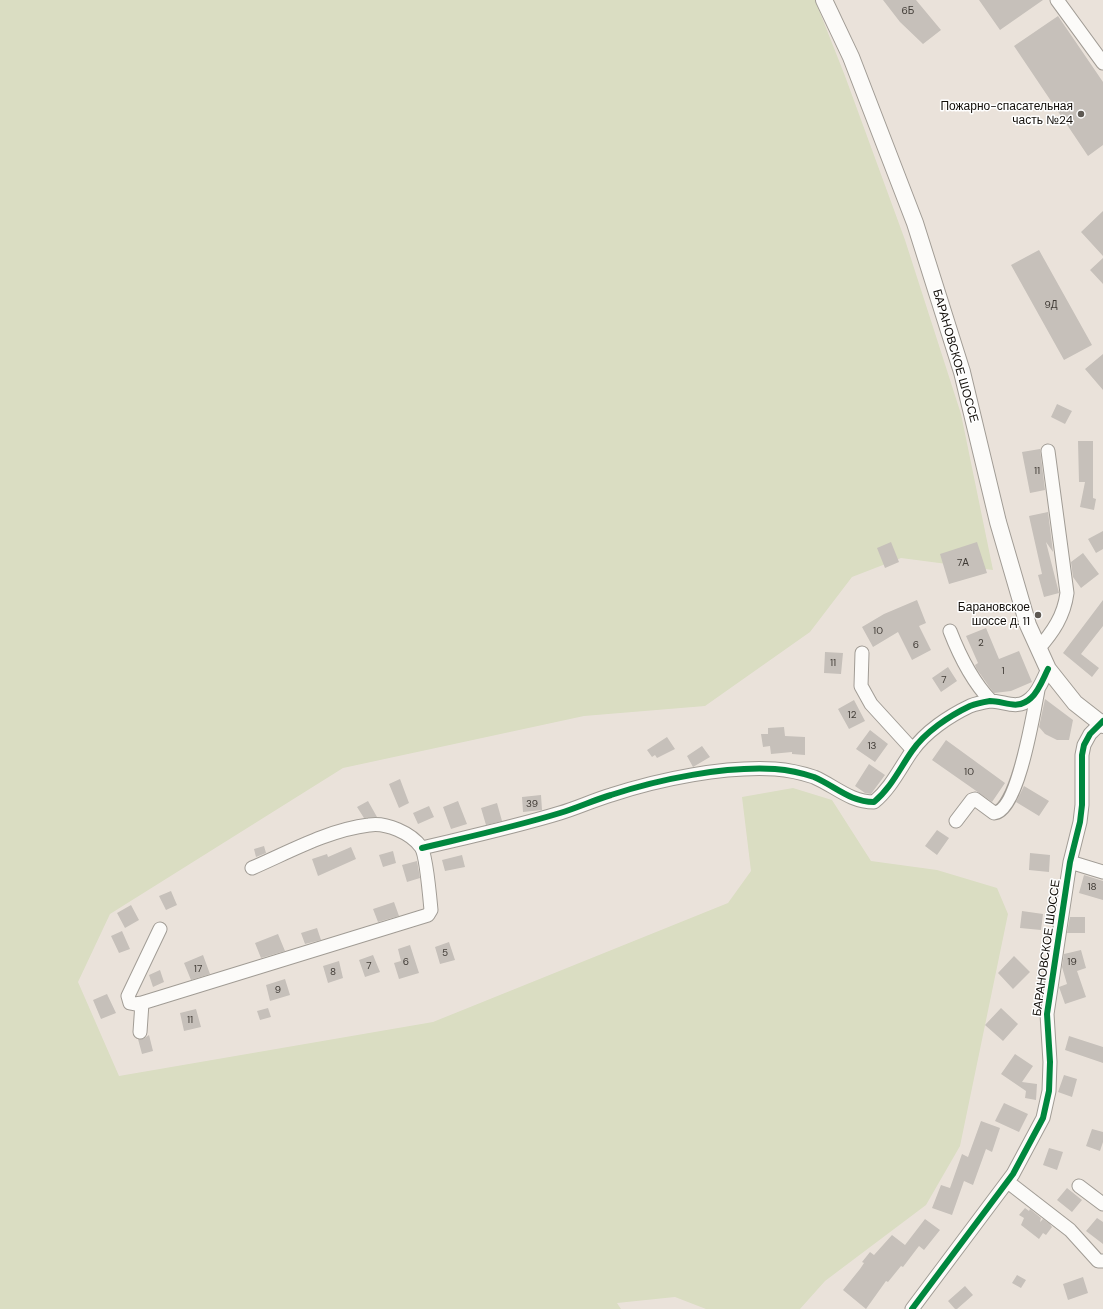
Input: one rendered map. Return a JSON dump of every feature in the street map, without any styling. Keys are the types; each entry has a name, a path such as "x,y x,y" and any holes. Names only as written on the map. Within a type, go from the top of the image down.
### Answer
{"main road":[{"name":"БАРАНОВСКОЕ ШОССЕ","path":"824,0 852,57 915,223 962,372 998,522 1028,625 1048,669 1075,703 1102,723"}],"street":[{"path":"1057,0 1103,63"},
{"path":"1038,649 1060,619 1065,607 1067,593 1048,450"},
{"path":"950,631 960,655 978,688 991,701"},
{"path":"862,653 861,686 871,704 912,750"},
{"path":"422,848 514,826 562,812 612,794 662,782 732,770 775,769 793,772 814,777 852,798 863,802 874,802 884,793 912,750 944,721 970,706 991,701 1011,706 1031,699 1038,690 1048,669"},
{"path":"956,821 972,800 975,799 994,813 999,812 1004,806 1017,781 1029,742 1038,690"},
{"name":"БАРАНОВСКОЕ ШОССЕ","path":"912,1309 1008,1182 1029,1147 1043,1118 1047,1098 1050,1062 1047,1014 1070,862 1080,822 1082,805 1082,755 1084,745 1090,734 1102,723"},
{"path":"160,929 128,996 130,1003 142,1003 428,915 431,910 422,848 397,830 386,826 370,824 336,832 252,868"},
{"path":"1070,862 1103,872"},
{"path":"140,1032 142,1003"},
{"path":"1008,1182 1070,1230 1098,1261 1103,1261"},
{"path":"1079,1186 1103,1204"}],"green space":[{"path":"0,0 815,0 845,76 905,240 961,414 993,570 901,558 852,577 810,632 705,706 584,716 343,768 110,914 78,982 119,1076 433,1022 728,903 751,871 742,797 793,788 832,800 871,861 937,870 997,888 1008,914 960,1146 926,1205 825,1281 800,1309 706,1309 675,1297 617,1303 621,1309 0,1309"}],"building":[{"path":"883,0 916,0 941,30 923,44 900,22"},
{"path":"979,0 1043,0 1000,30"},
{"name":"Пожарно-спасательная часть №24","path":"1058,16 1103,82 1103,145 1088,156 1014,46"},
{"path":"1103,211 1103,256 1081,232"},
{"path":"1039,250 1092,345 1064,360 1011,265"},
{"path":"1103,258 1103,284 1090,270"},
{"path":"1103,354 1103,390 1085,369"},
{"path":"1057,404 1072,411 1065,424 1051,417"},
{"path":"1078,441 1093,441 1093,498 1096,499 1094,510 1080,507 1085,482 1079,482"},
{"path":"1040,449 1045,490 1030,493 1022,452"},
{"path":"1048,512 1053,552 1046,542 1059,593 1044,597 1038,575 1042,574 1029,516"},
{"path":"1103,531 1103,549 1096,553 1088,539"},
{"path":"891,542 899,562 885,568 877,548"},
{"path":"977,542 987,573 949,584 940,554"},
{"path":"1083,553 1099,574 1081,588 1073,577 1071,562"},
{"path":"917,600 926,623 919,626 931,650 912,660 898,632 873,647 862,627 884,614"},
{"path":"1103,600 1103,626 1081,654 1099,668 1092,677 1063,653"},
{"path":"986,628 999,659 1019,651 1032,682 1011,691 994,693 976,668 975,665 978,663 966,636"},
{"path":"825,652 843,653 841,674 824,673"},
{"path":"948,667 957,681 941,692 932,678"},
{"path":"1045,699 1073,720 1069,740 1057,740 1045,734 1039,727"},
{"path":"854,700 865,721 849,729 838,709"},
{"path":"784,727 785,736 805,737 805,755 792,754 792,752 771,754 770,746 763,747 761,734 768,734 768,728"},
{"path":"870,730 888,744 875,762 856,749"},
{"path":"667,737 675,749 657,758 655,755 652,757 647,750"},
{"path":"946,740 1005,783 992,802 932,760"},
{"path":"702,746 710,757 693,767 687,756"},
{"path":"869,764 885,775 871,794 865,793 855,786"},
{"path":"400,779 409,803 399,808 389,784"},
{"path":"1024,786 1049,801 1039,816 1016,802"},
{"path":"541,795 542,810 523,812 522,797"},
{"path":"368,801 377,817 364,818 357,807"},
{"path":"458,801 467,824 451,829 443,807"},
{"path":"497,803 502,821 486,825 481,808"},
{"path":"429,806 434,817 418,824 413,813"},
{"path":"937,830 949,838 937,855 925,846"},
{"path":"264,846 266,853 256,857 254,849"},
{"path":"351,847 356,859 318,876 312,859 327,854 328,857"},
{"path":"393,851 396,863 383,867 379,855"},
{"path":"1030,853 1050,855 1049,872 1029,870"},
{"path":"462,855 465,867 445,871 442,860"},
{"path":"417,861 420,878 407,882 402,865"},
{"path":"1084,875 1103,881 1103,900 1079,893"},
{"path":"171,891 177,905 166,910 159,896"},
{"path":"394,902 399,916 378,922 373,909"},
{"path":"131,905 139,920 125,928 117,913"},
{"path":"1022,911 1043,914 1041,930 1020,928"},
{"path":"1070,917 1085,917 1085,933 1067,933"},
{"path":"317,928 321,940 305,944 301,933"},
{"path":"122,931 130,949 119,953 111,936"},
{"path":"278,934 285,951 261,958 255,943"},
{"path":"449,942 455,960 440,964 435,947"},
{"path":"410,945 419,973 399,979 394,963 401,961 398,949"},
{"path":"1081,950 1086,968 1077,971 1086,997 1065,1004 1059,987 1067,984 1062,967 1064,954"},
{"path":"203,955 210,974 191,980 184,963"},
{"path":"373,955 380,972 365,977 359,960"},
{"path":"1014,956 1030,972 1013,989 998,973"},
{"path":"339,961 343,978 328,983 323,966"},
{"path":"160,970 164,982 153,987 149,975"},
{"path":"285,979 290,995 270,1001 266,985"},
{"path":"107,994 116,1013 101,1019 93,1000"},
{"path":"268,1008 271,1017 260,1020 257,1011"},
{"path":"1001,1008 1018,1024 1003,1041 985,1025"},
{"path":"196,1009 201,1027 184,1031 180,1013"},
{"path":"149,1035 153,1051 142,1054 138,1039 143,1039"},
{"path":"1069,1036 1103,1047 1103,1063 1065,1050"},
{"path":"1015,1054 1033,1066 1022,1082 1037,1084 1036,1100 1025,1098 1026,1091 1001,1074"},
{"path":"1064,1075 1077,1079 1072,1097 1058,1092"},
{"path":"1004,1103 1028,1114 1019,1132 995,1121"},
{"path":"981,1121 1000,1128 992,1152 986,1149 973,1185 964,1181 952,1215 932,1208 941,1185 950,1188 962,1154 968,1157"},
{"path":"1092,1129 1103,1132 1103,1142 1100,1151 1086,1146"},
{"path":"1049,1148 1063,1152 1057,1170 1043,1165"},
{"path":"1067,1188 1082,1200 1072,1212 1057,1200"},
{"path":"1025,1208 1029,1211 1030,1209 1041,1218 1040,1222 1043,1219 1050,1224 1052,1227 1046,1235 1043,1233 1039,1239 1021,1225 1024,1218 1019,1215"},
{"path":"1097,1218 1103,1222 1103,1244 1086,1231"},
{"path":"925,1219 940,1230 924,1250 919,1246 903,1267 901,1266 888,1282 886,1281 866,1309 843,1290 860,1269 864,1263 862,1262 870,1252 874,1255 892,1235 905,1245"},
{"path":"1017,1275 1026,1280 1021,1288 1012,1283"},
{"path":"1083,1277 1088,1293 1068,1300 1063,1284"},
{"path":"965,1286 973,1295 957,1309 955,1309 948,1301"}],"cycle path":[{"path":"422,848 543,818 630,789 671,779 714,772 755,769 790,771 814,777 857,799 874,802 885,791 917,744 938,725 962,710 977,704 995,701 1016,705 1026,702 1041,685 1048,669"},
{"path":"912,1309 1013,1174 1043,1118 1049,1091 1050,1062 1047,1014 1070,862 1080,822 1082,805 1082,755 1084,745 1090,734 1103,721"}],"place":[{"name":"Пожарно-спасательная часть №24","path":"1081,114"},
{"name":"Барановское шоссе д. 11","path":"1038,615"}]}
